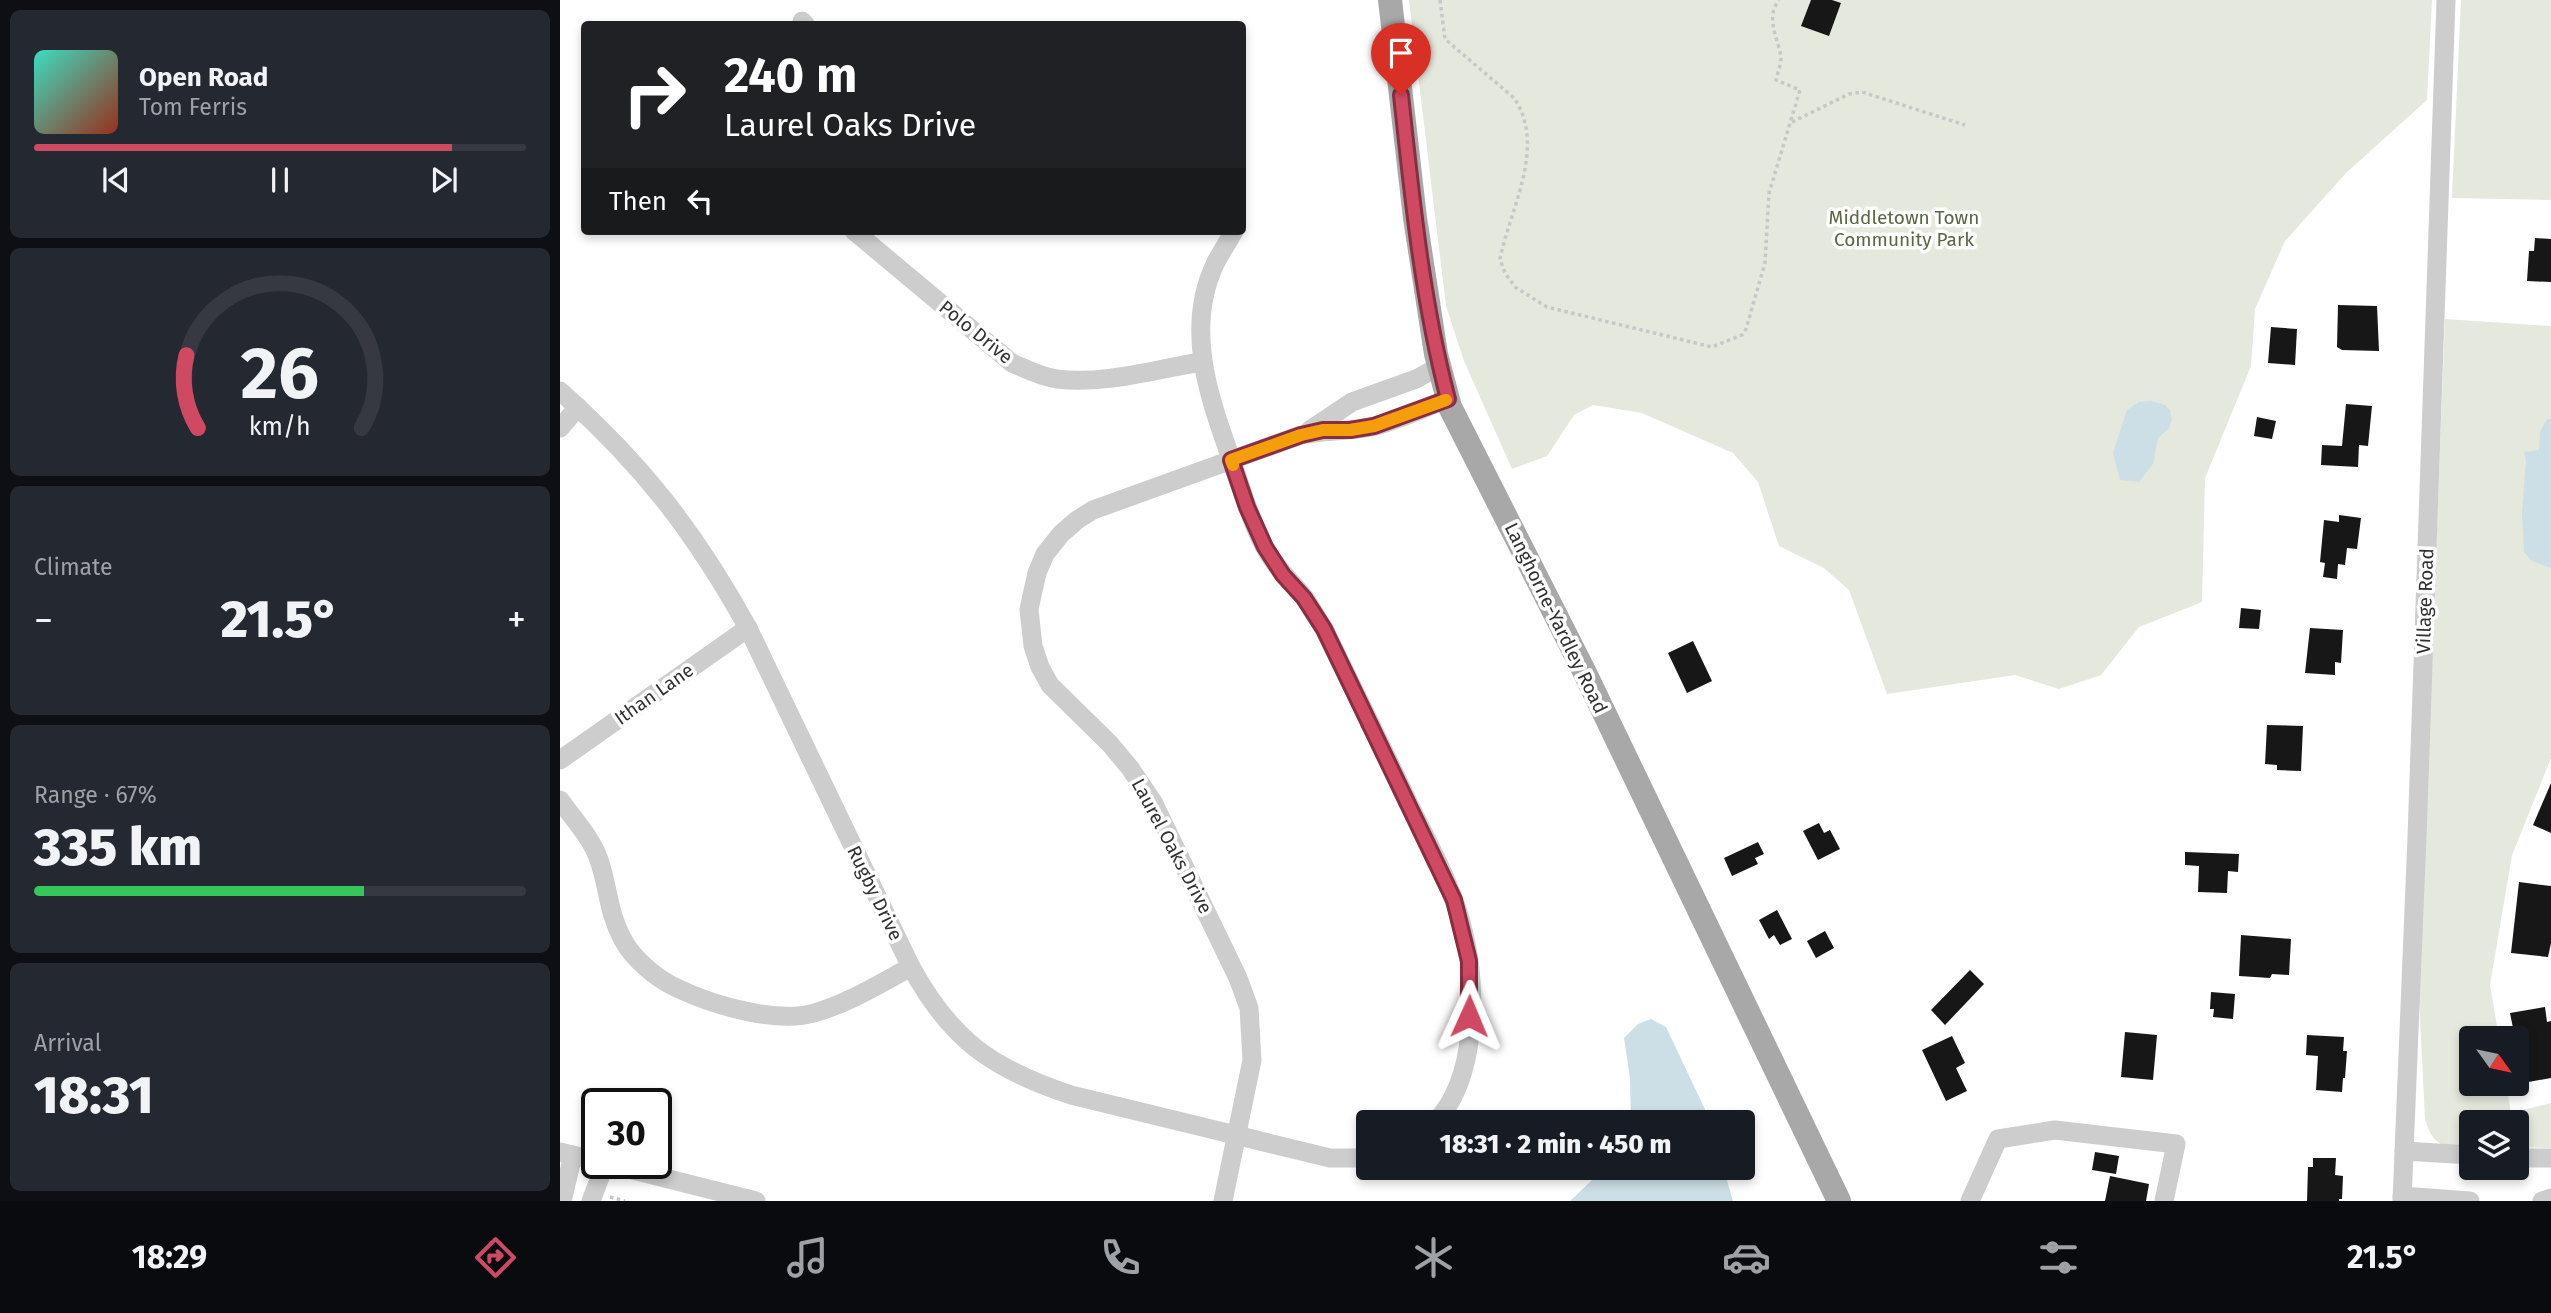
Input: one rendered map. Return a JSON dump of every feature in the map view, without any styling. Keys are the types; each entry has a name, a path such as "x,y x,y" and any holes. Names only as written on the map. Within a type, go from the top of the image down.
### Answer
{"main road":[{"name":"Langhorne-Yardley Road","path":"1390,0 1415,218 1448,399 1584,671 1839,1201"}],"street":[{"name":"Village Road","path":"2402,1199 2446,0"},
{"name":"Polo Drive","path":"859,235 1012,363 1042,376 1058,379 1101,379 1202,362"},
{"path":"1232,235 1214,265 1208,287 1201,339 1202,362 1214,412 1247,507 1265,547 1324,629 1454,900 1469,961 1469,1041 1464,1073 1445,1110"},
{"name":"Laurel Oaks Drive","path":"1301,435 1327,421 1352,402 1416,379 1440,366"},
{"name":"Rugby Drive","path":"560,391 626,453 670,505 719,575 748,628 911,967 940,1014 954,1031 1002,1068 1041,1086 1330,1158 1356,1158"},
{"name":"Laurel Oaks Drive","path":"1223,1201 1252,1060 1249,1008 1238,978 1153,802 1110,744 1050,685 1040,667 1033,646 1029,609 1037,573 1045,554 1061,534 1077,520 1122,498 1301,435 1323,430 1350,430 1374,426 1448,399"},
{"path":"560,428 578,407"},
{"name":"Ithan Lane","path":"560,760 748,628"},
{"path":"560,800 589,840 600,863 614,922 625,943 652,972 676,988 704,999 757,1013 790,1016 812,1014 845,1002 911,967"},
{"path":"1970,1201 1997,1139 2055,1130 2176,1144 2164,1201"},
{"path":"2404,1152 2459,1154"},
{"path":"562,1201 567,1153"},
{"path":"2529,1158 2551,1158"},
{"path":"591,1201 601,1179"},
{"path":"667,1179 756,1201"},
{"path":"2542,1201 2551,1198"},
{"path":"2402,1199 2470,1201"}],"path":[{"path":"1440,0 1446,38 1514,98 1520,107 1527,148 1525,171 1500,259 1505,273 1515,287 1547,307 1712,347 1742,335 1746,329 1765,263 1769,193 1800,90 1776,80 1781,59 1772,24 1774,6 1779,0"},
{"path":"1792,122 1849,94 1862,92 1965,125"}],"green space":[{"name":"Middletown Town Community Park","path":"1409,0 2432,0 2427,100 2346,173 2285,241 2255,309 2251,366 2205,478 2202,602 2139,627 2101,675 2059,689 2015,675 1887,694 1849,590 1824,568 1779,546 1758,482 1733,453 1642,413 1593,405 1574,415 1547,456 1512,469 1464,361 1446,306"},
{"path":"2461,0 2551,0 2551,200 2452,198"},
{"path":"2445,319 2551,326 2551,758 2512,855 2490,985 2497,1026 2459,1026 2459,1096 2508,1096 2510,1110 2459,1110 2459,1146 2436,1141 2425,1119 2419,998"},
{"path":"2551,1103 2551,1148 2529,1147 2529,1110 2523,1110"}],"shaded area":[{"path":"2151,401 2165,405 2170,410 2172,420 2169,428 2158,438 2153,464 2139,482 2120,480 2113,453 2127,410 2139,402"},
{"path":"2547,419 2551,419 2551,568 2532,561 2524,552 2522,513 2526,460 2524,452 2539,450 2540,432"},
{"path":"1651,1019 1666,1027 1705,1110 1631,1110 1630,1078 1624,1038 1638,1024"},
{"path":"1592,1180 1727,1180 1733,1201 1570,1201"}],"building":[{"path":"1811,0 1841,3 1829,36 1801,26"},
{"path":"2535,238 2551,239 2551,282 2527,281 2529,251 2534,251"},
{"path":"2338,305 2377,306 2379,351 2342,350 2337,347"},
{"path":"2271,327 2297,329 2295,365 2268,363"},
{"path":"2346,404 2372,406 2368,446 2359,445 2358,467 2321,465 2322,445 2342,446"},
{"path":"2257,417 2276,421 2272,439 2254,436"},
{"path":"2339,515 2361,518 2357,549 2347,548 2345,565 2338,564 2337,579 2323,577 2325,563 2320,562 2324,520 2339,522"},
{"path":"2241,608 2261,610 2259,629 2239,628"},
{"path":"2310,628 2343,630 2341,663 2335,662 2335,675 2305,673"},
{"path":"1693,641 1712,681 1687,693 1668,653"},
{"path":"2267,725 2303,726 2301,771 2277,770 2277,765 2265,764"},
{"path":"2551,783 2551,833 2533,825"},
{"path":"1819,823 1824,833 1830,830 1840,849 1818,860 1803,831"},
{"path":"1758,842 1764,854 1755,858 1758,864 1732,876 1724,858"},
{"path":"2185,852 2239,854 2238,872 2228,871 2227,893 2198,892 2199,866 2185,865"},
{"path":"2519,882 2551,886 2551,943 2548,957 2511,953"},
{"path":"1777,910 1792,939 1780,945 1774,935 1769,939 1759,920"},
{"path":"1825,931 1834,948 1816,958 1807,941"},
{"path":"2241,935 2291,939 2289,975 2272,974 2270,978 2239,976"},
{"path":"1970,970 1984,984 1945,1025 1931,1010"},
{"path":"2211,992 2235,994 2233,1019 2213,1017 2214,1009 2210,1009"},
{"path":"2545,1007 2547,1022 2551,1021 2551,1078 2529,1082 2529,1026 2513,1026 2510,1013"},
{"path":"2125,1032 2157,1035 2153,1080 2121,1077"},
{"path":"2307,1035 2344,1037 2343,1051 2347,1051 2342,1092 2316,1090 2318,1056 2306,1055"},
{"path":"1952,1036 1965,1063 1956,1068 1967,1091 1946,1101 1922,1050"},
{"path":"2095,1152 2119,1156 2116,1174 2092,1170"},
{"path":"2313,1158 2336,1158 2335,1175 2343,1176 2342,1199 2339,1201 2307,1201 2308,1167 2313,1167"},
{"path":"2110,1176 2149,1184 2146,1201 2105,1201"}],"slow traffic":[{"path":"1233,465 1231,460 1301,435 1323,430 1350,430 1374,426 1446,400"}],"route":[{"path":"1401,95 1415,218 1436,354 1448,399 1374,426 1350,430 1323,430 1301,435 1231,460 1247,507 1265,547 1324,629 1454,900 1469,961 1469,1016"}]}
